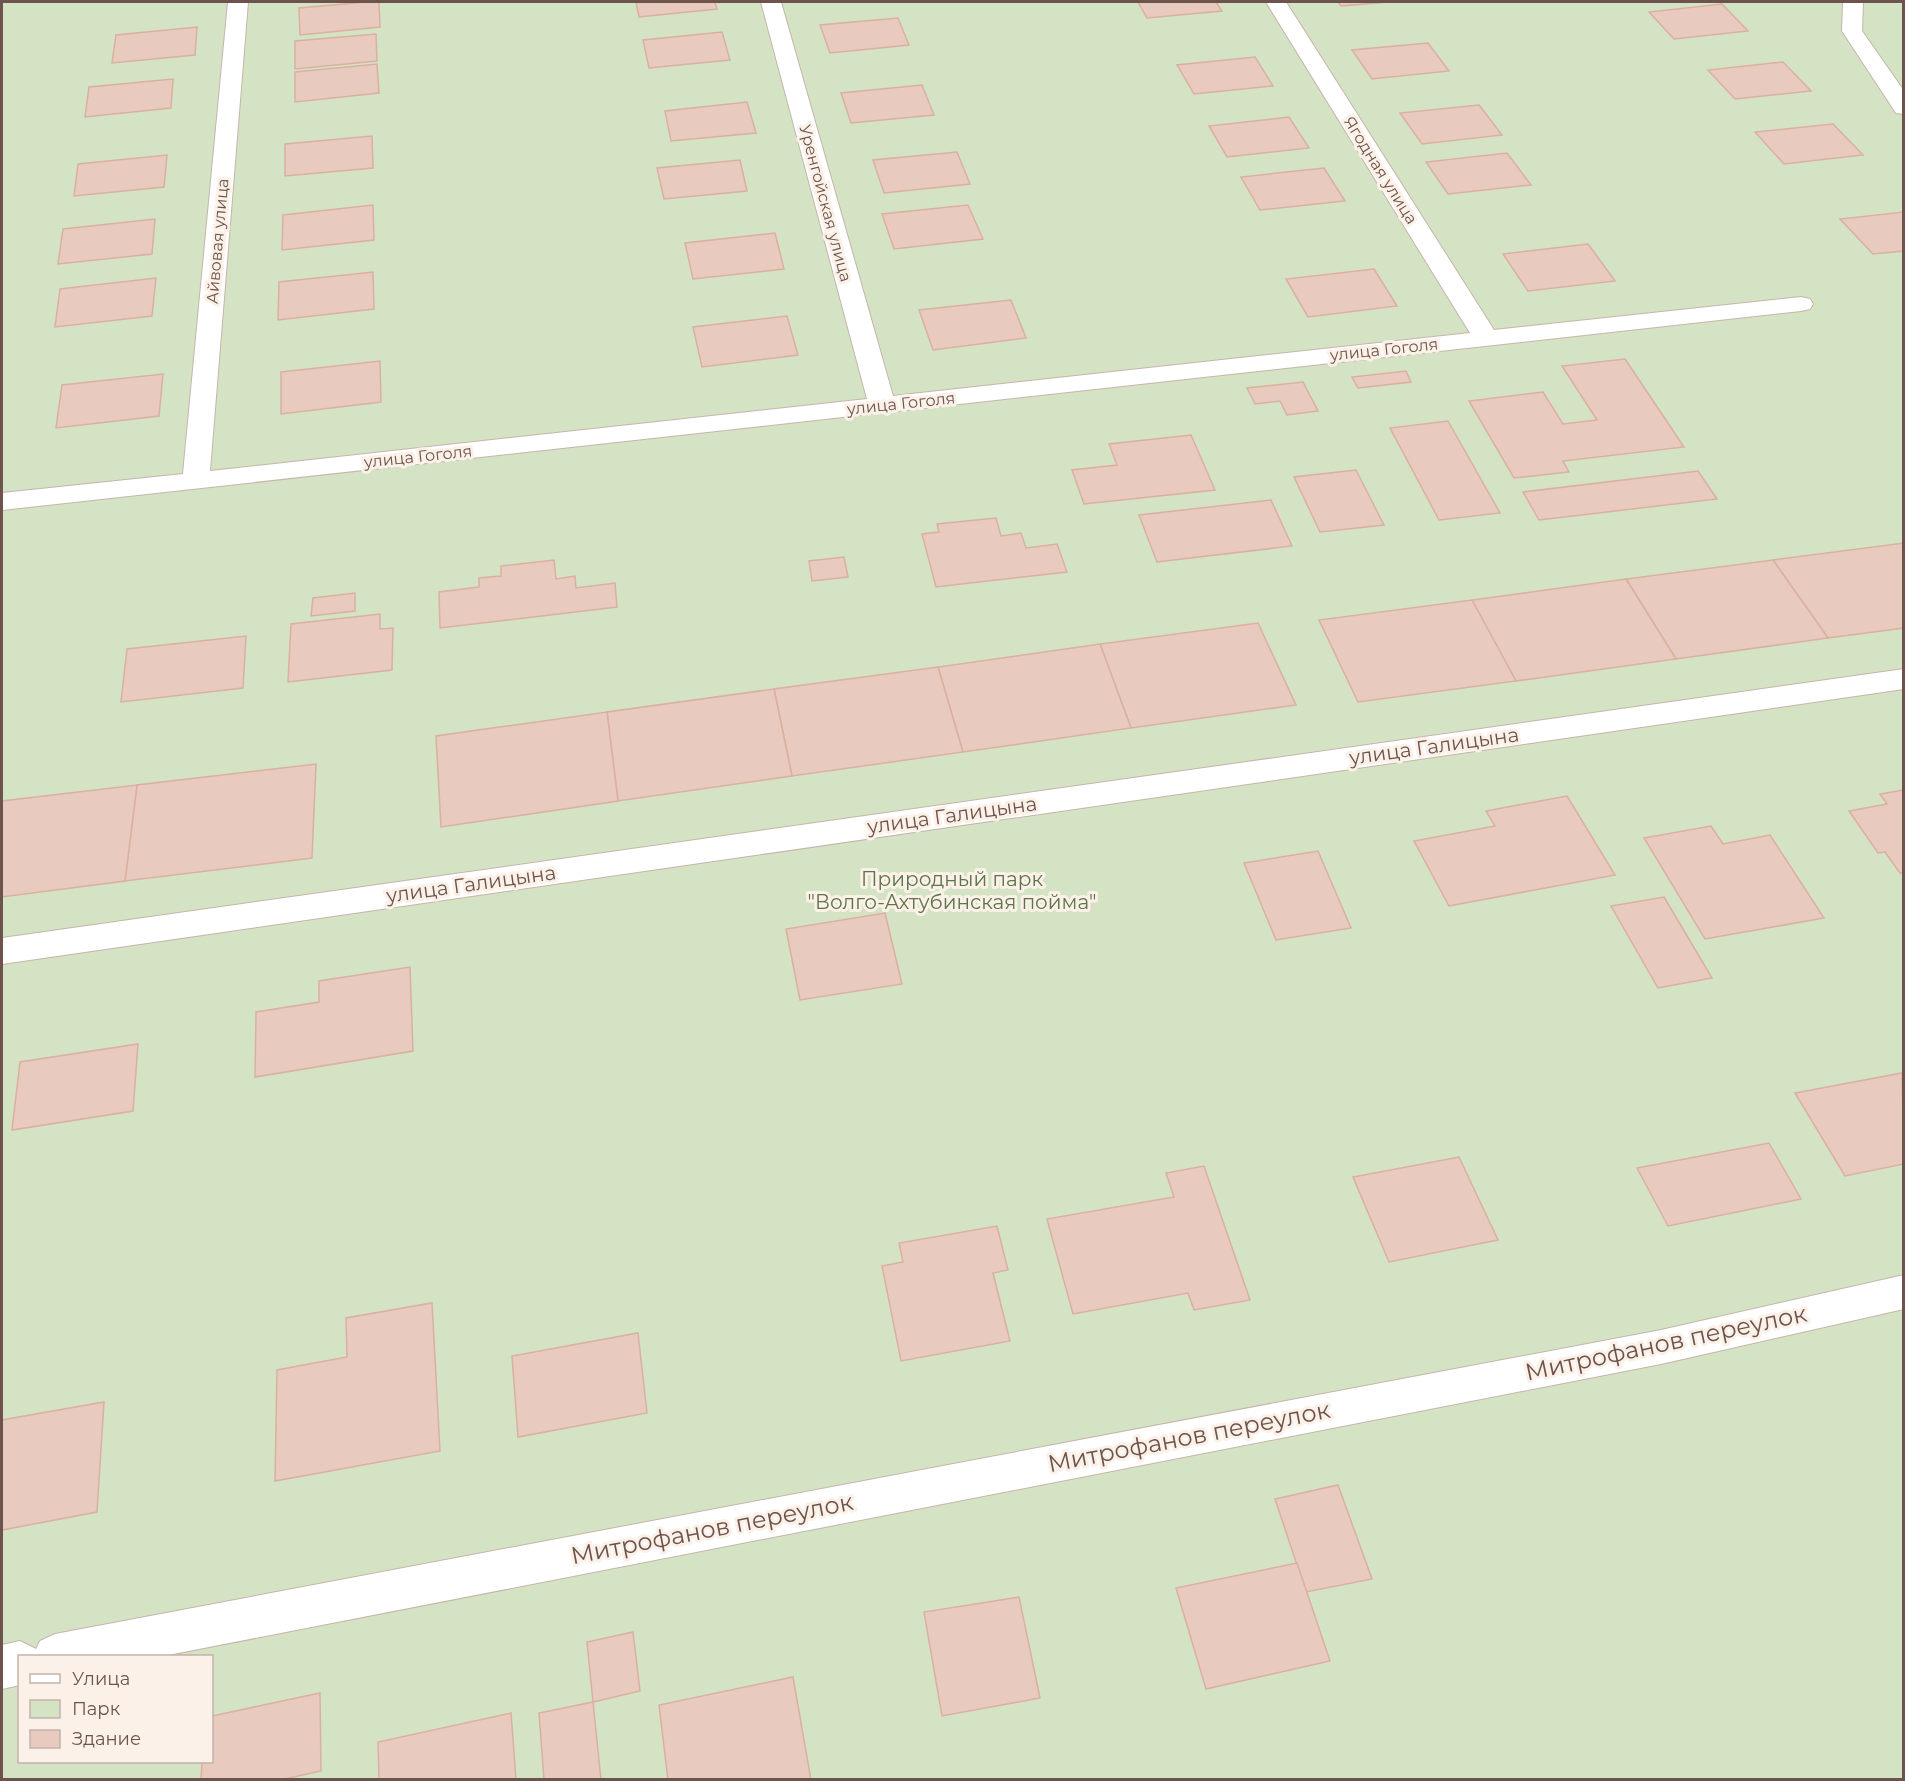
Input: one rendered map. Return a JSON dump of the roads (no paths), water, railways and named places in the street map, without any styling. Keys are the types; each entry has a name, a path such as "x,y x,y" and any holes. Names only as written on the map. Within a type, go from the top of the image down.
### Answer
{"street":[{"name":"Айвовая улица","path":"196,480 238,2"},
{"name":"Уренгойская улица","path":"771,2 882,405"},
{"name":"Ягодная улица","path":"1276,2 1486,338"},
{"path":"1853,2 1852,31 1904,108"},
{"name":"улица Гоголя","path":"2,502 1801,304"},
{"name":"улица Галицына","path":"2,951 1904,679"},
{"name":"Митрофанов переулок","path":"60,1655 1661,1347 1904,1292"},
{"path":"2,1667 18,1664"}],"park label":[{"name":"Природный парк \"Волго-Ахтубинская пойма\"","path":"952,890"}]}
